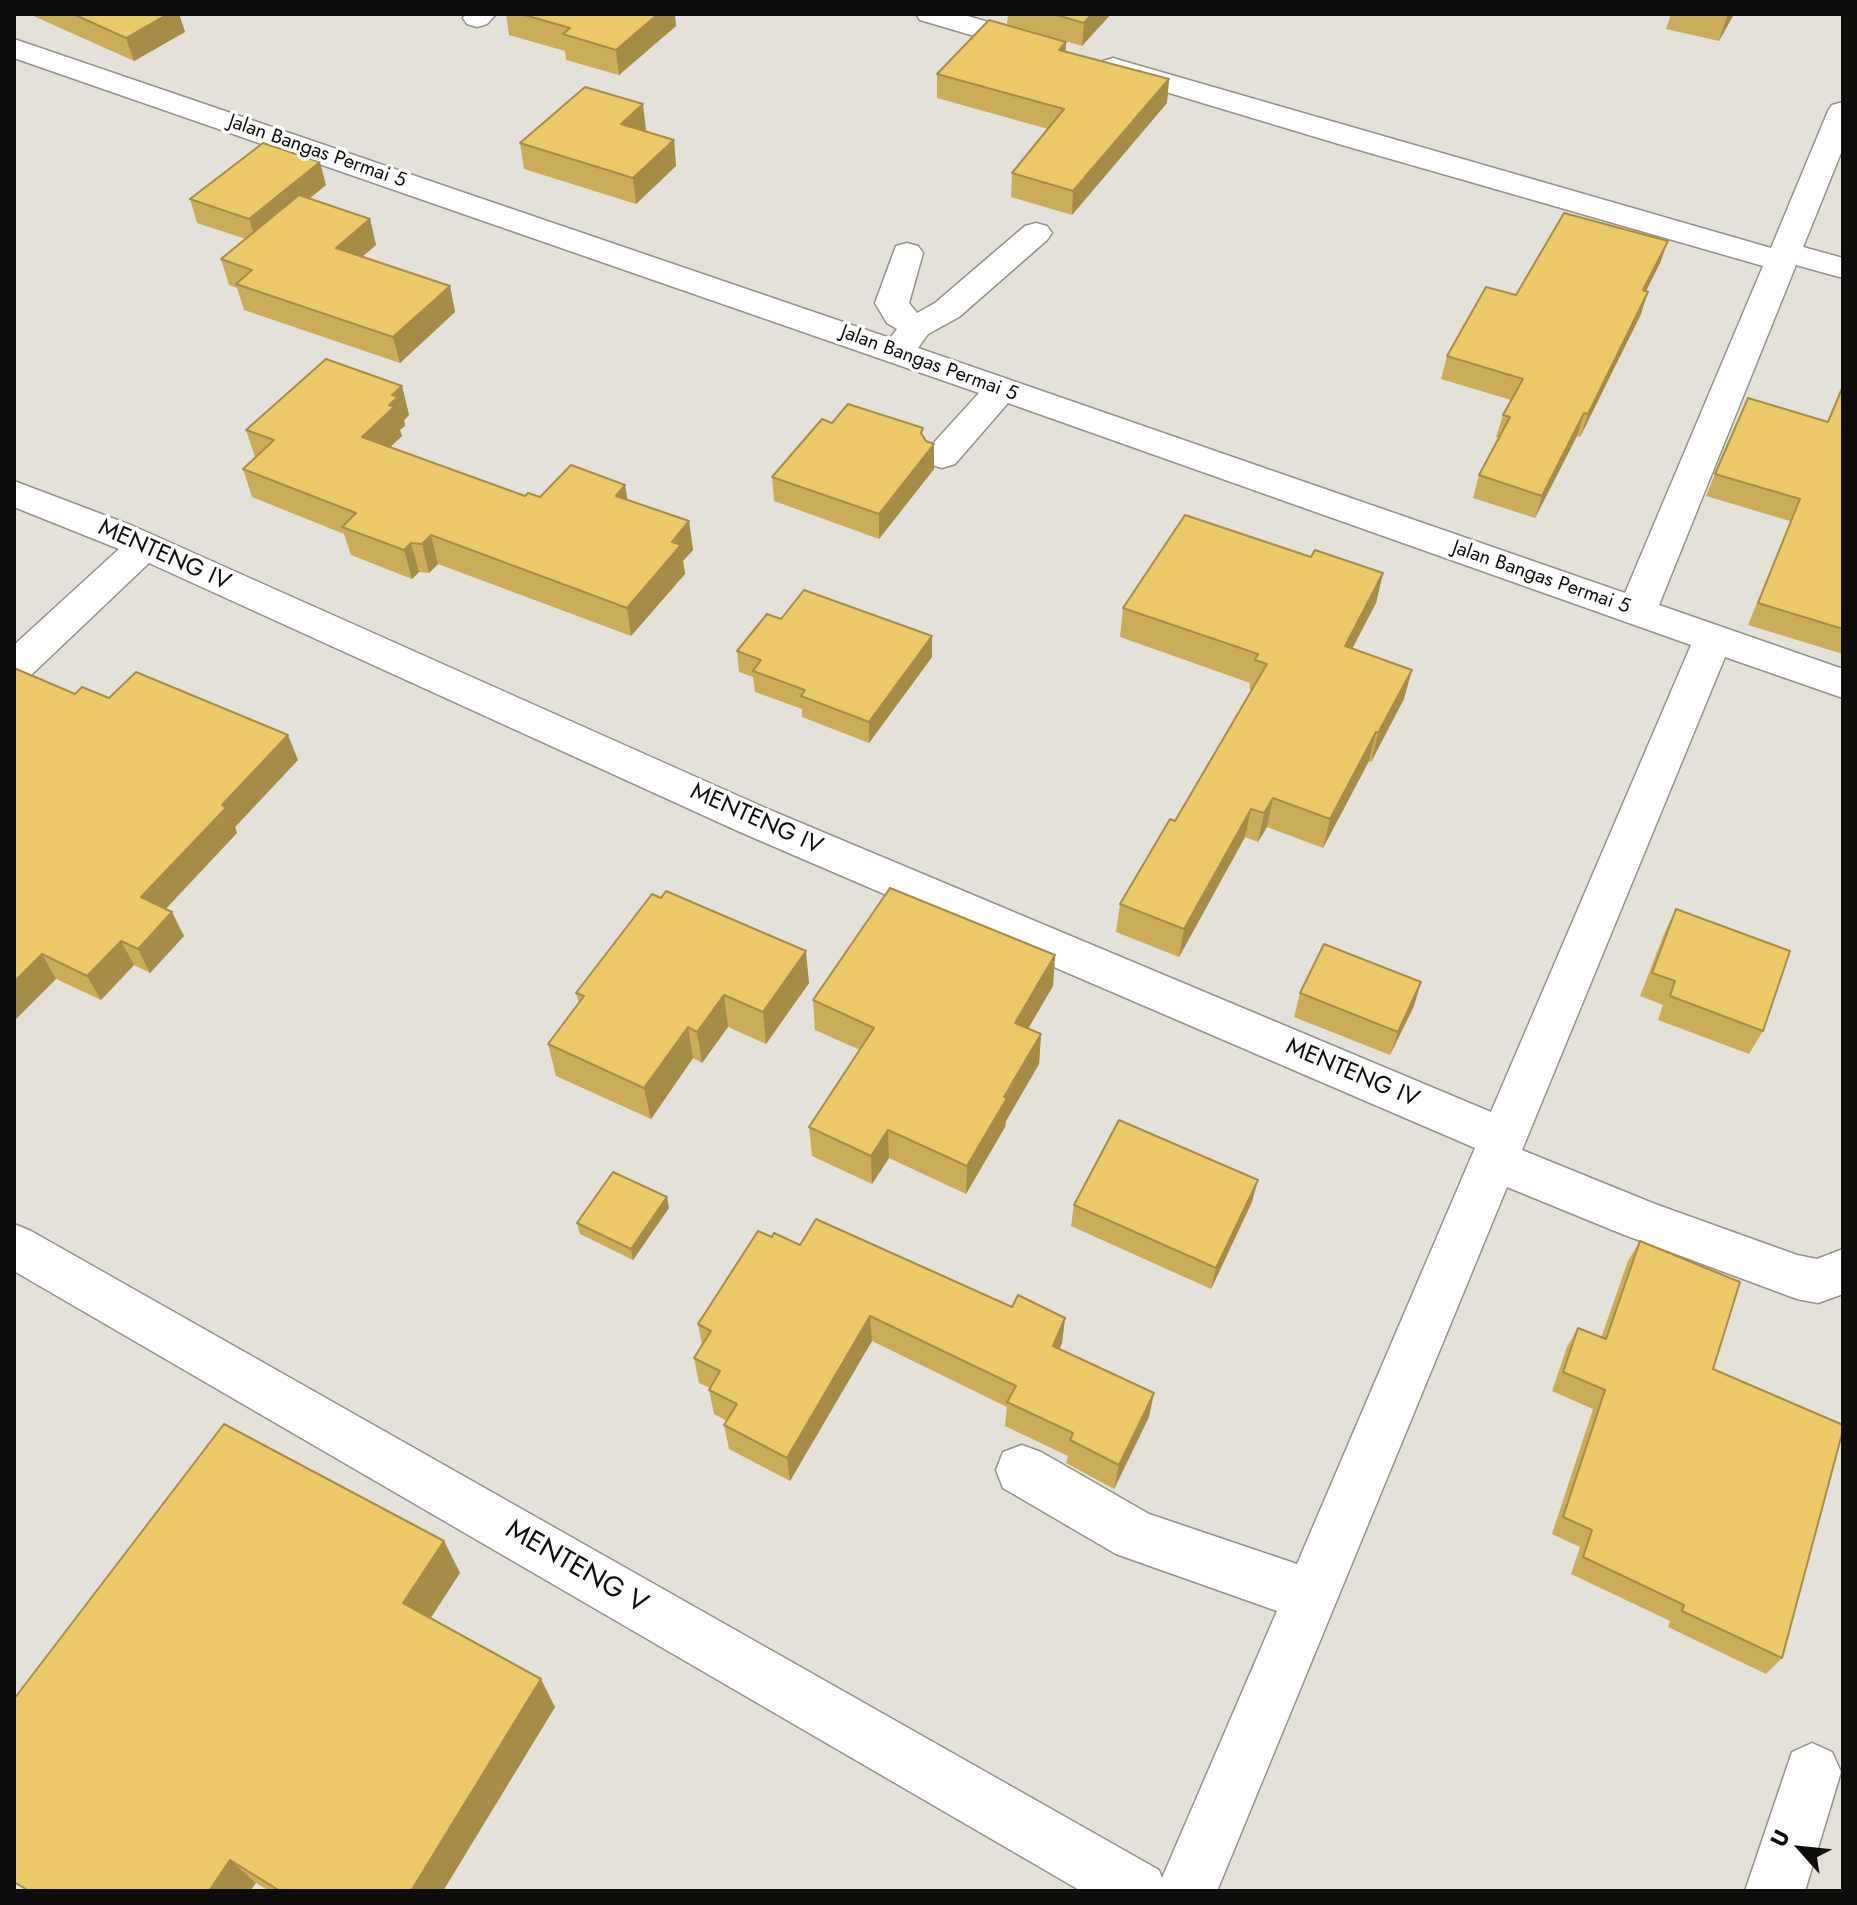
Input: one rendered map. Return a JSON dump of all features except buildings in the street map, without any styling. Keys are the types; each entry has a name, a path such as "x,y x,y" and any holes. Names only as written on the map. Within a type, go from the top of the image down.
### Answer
{"street":[{"path":"930,14 1064,53"},
{"name":"Jalan Bangas Permai 5","path":"14,48 907,339 1001,390 1843,684"},
{"path":"1094,61 1368,144 1784,256 1843,268"},
{"path":"1637,611 1843,111"},
{"path":"907,253 892,303 907,339 947,310 1036,233"},
{"path":"942,456 1001,390"},
{"name":"MENTENG IV","path":"14,493 145,546 755,821 1497,1149 1639,1219 1797,1277 1818,1281 1843,1271"},
{"path":"14,668 145,546"},
{"path":"1187,1891 1713,638"},
{"name":"MENTENG V","path":"14,1246 1138,1891"},
{"path":"1022,1470 1135,1536 1311,1596"},
{"path":"1775,1891 1812,1772"}]}
